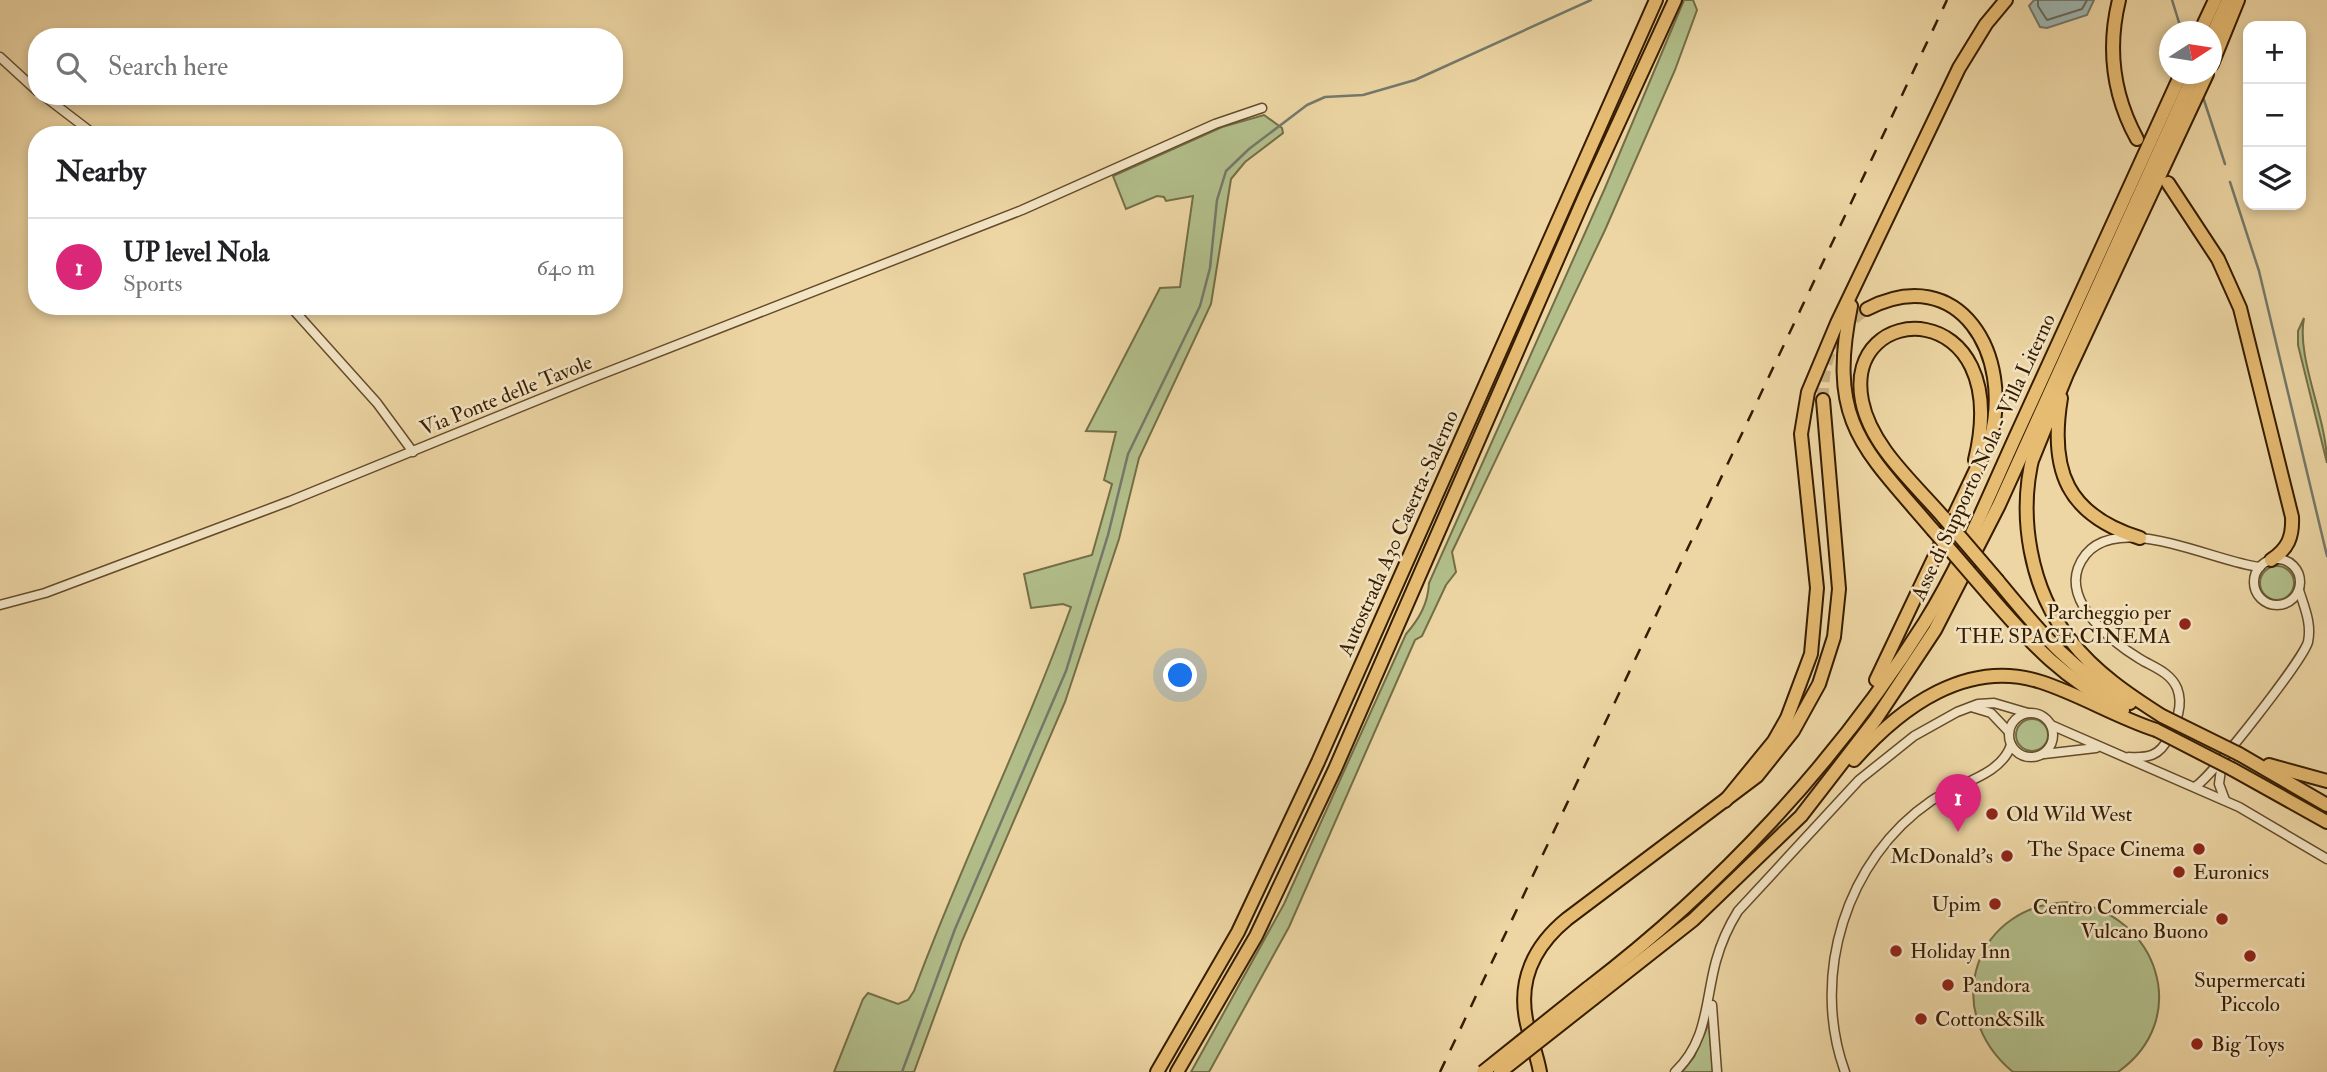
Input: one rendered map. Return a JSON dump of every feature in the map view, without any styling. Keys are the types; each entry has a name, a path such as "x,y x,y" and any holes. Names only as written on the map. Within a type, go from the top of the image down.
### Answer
{"highway":[{"name":"Autostrada A30 Caserta-Salerno","path":"1157,1072 1238,932 1318,762 1656,0"},
{"path":"1725,801 1774,741 1787,719 1811,654 1816,588 1802,461 1803,413 1821,357 1959,68 1986,24 2006,0"},
{"path":"2119,0 2113,27 2113,66 2122,106 2137,139"},
{"path":"2205,21 2215,0"},
{"path":"2218,21 2228,0"},
{"path":"2222,39 2238,0"},
{"name":"Autostrada A30 Caserta-Salerno","path":"1177,1072 1256,936 1335,769 1580,209 1673,6"},
{"name":"Asse di Supporto Nola - Villa Literno","path":"1500,1072 1688,904 1784,806 1840,741 1905,653 1948,581 2177,84"},
{"name":"Asse di Supporto Nola - Villa Literno","path":"1483,1072 1693,920 1801,816 1876,719 1935,630 1961,585 2189,84"},
{"path":"2032,458 2067,374 2202,84"},
{"path":"2168,183 2224,271 2249,336 2292,517 2291,540 2281,554 2272,560"},
{"path":"1854,292 1843,364 1847,413 1864,449 2027,639 2068,677 2156,730"},
{"path":"1840,741 1896,643 1990,440 1998,402 1995,370 1984,340 1965,317 1938,302 1900,298 1867,309"},
{"path":"1971,477 1981,425 1978,386 1973,368 1951,339 1931,329 1909,329 1890,335 1878,343 1870,355 1861,385 1862,401 1876,436 2053,647 2084,676 2137,706 2239,754 2327,805"},
{"path":"2067,374 2057,436 2062,472 2068,488 2089,514 2117,531 2140,538"},
{"path":"2052,387 2032,458 2028,493 2029,542 2039,585 2048,605 2082,655 2124,690 2162,716"},
{"path":"1547,1072 1539,1065 1527,1023 1524,992 1532,960 1541,945 1567,919 1757,776 1793,731 1819,684 1834,637 1839,589 1839,555 1823,400"},
{"path":"1801,816 1892,721 1920,701 1960,681 1982,676 2021,677 2042,682 2156,730 2227,765 2327,822"},
{"path":"2239,754 2327,781"}],"street":[{"path":"0,57 28,83"},
{"path":"56,105 83,126"},
{"name":"Via Ponte delle Tavole","path":"0,605 45,593 221,528 414,452 587,380 1022,210 1166,145 1262,108"},
{"path":"298,315 377,403 414,452"},
{"path":"2129,757 2152,756 2161,751 2177,720 2179,694 2171,678 2131,653 2096,622 2080,599 2076,577 2084,557 2098,544 2118,538 2140,538 2180,546 2238,564 2260,567 2272,560 2285,561 2296,569 2299,590 2309,621 2304,652 2227,765 2220,784 2225,800"},
{"path":"2260,567 2254,587 2267,604 2289,602 2299,590"},
{"path":"1675,1072 1695,1047 1706,1018 1725,934 1757,887 1877,763 1914,736 1968,707 1994,703 2042,715 2051,725 2225,800 2284,831 2327,859"},
{"path":"1845,1072 1833,1021 1832,971 1839,935 1859,883 1878,853 1917,812 1963,782 1994,770 2006,758 2011,745 2009,732 1991,713 1968,707"},
{"path":"2009,732 2015,720 2028,713"},
{"path":"2044,754 2053,738 2051,725"},
{"path":"2011,745 2029,757 2072,748 2105,749"},
{"path":"2196,786 2227,765"},
{"path":"1711,991 1717,1072"}],"green space":[{"path":"1684,0 1693,0 1697,10 1675,70 1605,230 1452,552 1456,572 1446,585 1422,636 1415,640 1289,927 1209,1072 1191,1072 1284,904 1406,634 1422,611 1429,583 1605,188"},
{"path":"1264,115 1282,128 1283,133 1245,162 1231,179 1211,304 1139,458 1119,539 1065,702 962,941 914,1072 834,1072 863,999 868,993 898,1004 908,1000 914,991 1071,607 1063,604 1031,608 1024,574 1092,555 1112,484 1104,480 1116,432 1086,431 1160,288 1180,287 1193,196 1166,201 1164,197 1157,196 1126,209 1113,176 1222,127"},
{"path":"2304,318 2304,351 2326,445 2327,463 2298,345 2298,331"},
{"path":"2277,566 2289,571 2294,583 2289,595 2277,600 2265,595 2260,583 2265,571"},
{"path":"2032,719 2043,724 2048,735 2043,746 2032,751 2021,746 2016,735 2021,724"},
{"path":"2072,902 2102,911 2126,927 2144,948 2155,972 2159,998 2155,1025 2141,1050 2118,1072 2013,1072 1990,1047 1977,1020 1973,991 1978,964 1991,940 2011,920 2038,907"},
{"path":"1709,1023 1713,1072 1682,1072 1694,1057"}],"water":[{"path":"2034,0 2094,0 2087,15 2047,28 2040,27 2029,6"}],"waterway":[{"path":"902,1072 955,929 1066,671 1108,535 1128,454 1200,306 1210,268 1217,200 1226,171 1249,149 1307,105 1325,97 1363,95 1415,80 1591,0"},
{"path":"2172,0 2179,21"},
{"path":"2202,94 2225,164"},
{"path":"2230,182 2259,271 2327,556"}],"tunnel":[{"path":"1823,400 1825,372 1832,348 1846,327 1867,309"}],"railway":[{"path":"1440,1072 1947,0"}],"place":[{"name":"Parcheggio per THE SPACE CINEMA","path":"2185,624"},
{"name":"Old Wild West","path":"1992,814"},
{"name":"UP level Nola","path":"1958,832"},
{"name":"The Space Cinema","path":"2199,849"},
{"name":"McDonald's","path":"2007,856"},
{"name":"Euronics","path":"2179,872"},
{"name":"Upim","path":"1995,904"},
{"name":"Centro Commerciale Vulcano Buono","path":"2222,919"},
{"name":"Holiday Inn","path":"1896,951"},
{"name":"Supermercati Piccolo","path":"2250,956"},
{"name":"Pandora","path":"1948,985"},
{"name":"Cotton&Silk","path":"1921,1019"},
{"name":"Big Toys","path":"2197,1044"}]}
